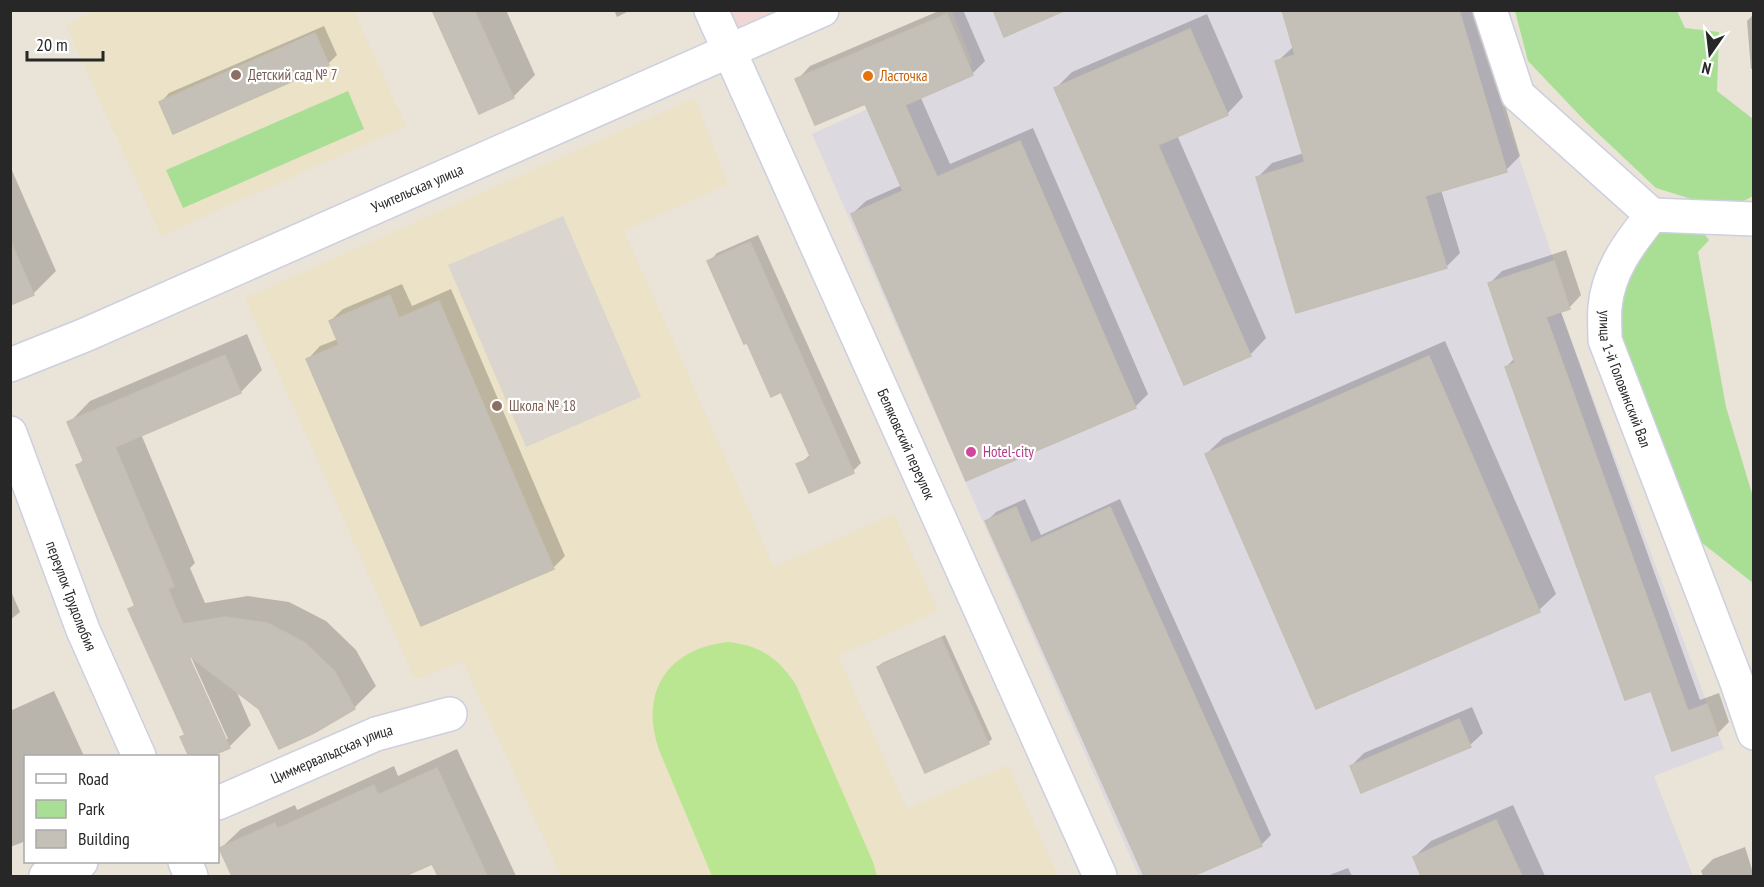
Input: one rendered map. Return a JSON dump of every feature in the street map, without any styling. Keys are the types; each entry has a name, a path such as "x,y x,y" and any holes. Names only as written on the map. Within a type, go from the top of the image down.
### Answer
{"street":[{"name":"Беляковский переулок","path":"711,10 1100,876"},
{"name":"Учительская улица","path":"10,364 85,335 822,10"},
{"path":"1490,10 1518,94 1652,215 1754,219"},
{"name":"улица 1-й Головинский Вал","path":"1652,215 1630,242 1609,285 1605,306 1605,340 1745,677 1754,733"},
{"name":"переулок Трудолюбия","path":"10,433 83,630 139,755"},
{"name":"Циммервальдская улица","path":"219,802 375,734 450,714"},
{"path":"46,876 76,863"}],"shaded area":[{"name":"Детский сад № 7","path":"97,10 354,11 406,126 161,236 66,25"},
{"path":"711,11 822,11 730,52"},
{"path":"952,11 1470,11 1570,309 1561,312 1724,749 1654,776 1693,876 1139,876 812,134 972,62"},
{"name":"Школа № 18","path":"695,98 728,184 624,231 774,567 894,514 938,611 838,656 907,809 1008,765 1058,876 561,876 463,662 415,679 245,298"},
{"path":"563,216 641,397 526,447 448,265"}],"green space":[{"path":"1515,11 1677,11 1685,28 1719,32 1717,91 1753,119 1753,196 1727,210 1656,188 1586,122 1528,61"},
{"path":"348,91 364,129 183,208 166,170"},
{"path":"1669,223 1698,226 1709,240 1698,252 1726,407 1753,497 1753,583 1701,542 1675,505 1625,378 1618,317 1628,269 1650,240"},
{"path":"728,642 749,646 767,654 783,667 796,685 877,876 712,876 659,750 654,729 653,710 656,692 663,677 674,664 707,646"}],"building":[{"path":"432,10 474,10 514,98 479,114"},
{"path":"993,10 1066,10 1004,37"},
{"path":"1282,10 1459,10 1507,172 1425,196 1447,268 1296,313 1256,177 1305,162 1275,61 1295,55"},
{"path":"947,14 973,75 905,105 937,177 1020,141 1136,408 966,481 851,214 903,191 865,104 815,125 795,79"},
{"path":"1190,29 1228,115 1158,145 1251,356 1184,385 1054,88"},
{"path":"315,33 329,65 173,134 159,102"},
{"path":"10,240 34,295 10,305"},
{"path":"750,242 854,473 809,493 796,464 811,458 781,392 771,397 747,343 744,344 707,261"},
{"path":"1554,261 1570,309 1546,317 1688,711 1707,704 1718,735 1672,751 1651,691 1625,700 1505,367 1515,363 1488,283"},
{"path":"390,295 399,318 439,301 554,569 421,626 306,359 339,345 329,321"},
{"path":"225,355 241,393 115,447 174,586 168,589 183,624 225,617 267,623 304,642 335,672 355,709 314,733 279,749 259,709 188,655 230,748 213,755 189,755 180,737 185,735 128,609 135,606 76,465 84,462 67,422"},
{"path":"1429,356 1540,612 1316,709 1205,454"},
{"path":"1016,507 1031,543 1110,507 1262,846 1193,876 1144,876 985,521"},
{"path":"941,638 989,744 925,773 877,667"},
{"path":"1459,719 1471,747 1361,793 1350,766"},
{"path":"437,768 487,876 438,876 432,864 405,876 232,876 219,848 275,823 277,829 374,785 378,795"},
{"path":"1496,820 1522,876 1421,876 1413,857"}],"place":[{"name":"Детский сад № 7","path":"236,75"},
{"name":"Ласточка","path":"868,76"},
{"name":"Школа № 18","path":"497,406"},
{"name":"Hotel-city","path":"971,452"}]}
